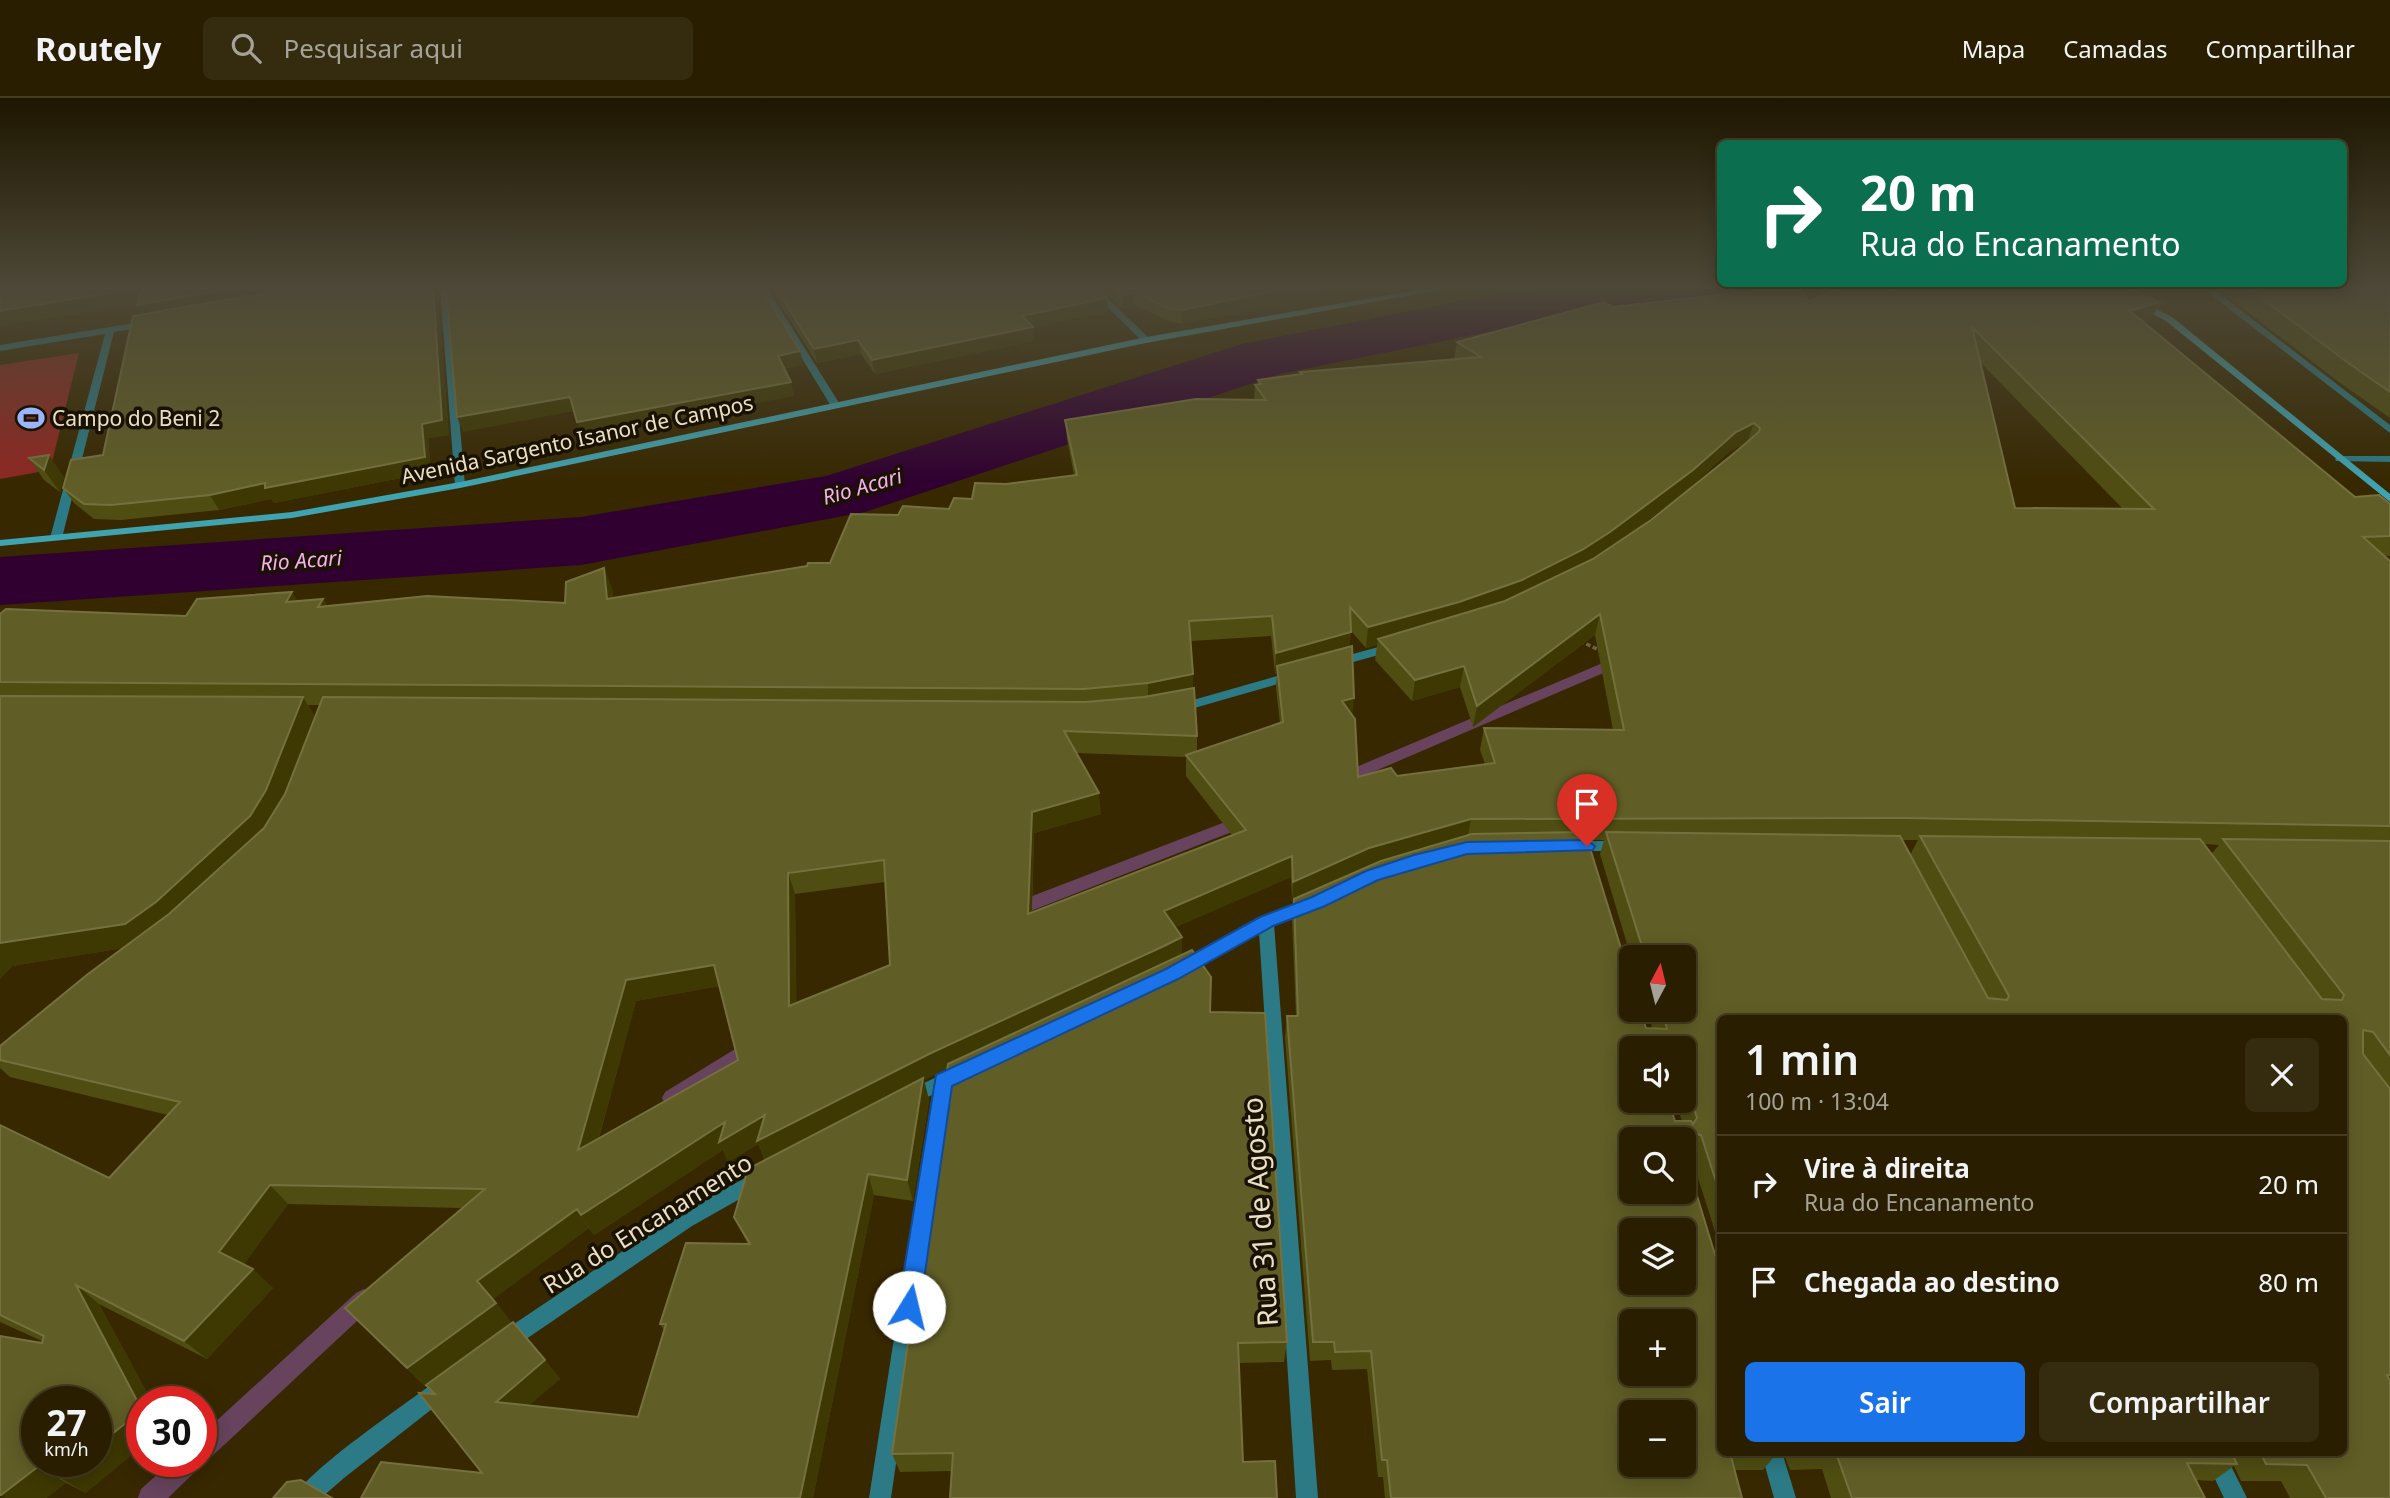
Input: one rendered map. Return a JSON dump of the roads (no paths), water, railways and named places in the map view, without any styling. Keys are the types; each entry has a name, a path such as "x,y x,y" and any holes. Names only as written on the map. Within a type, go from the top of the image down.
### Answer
{"street":[{"path":"56,537 104,353"},
{"path":"449,353 460,485"},
{"path":"803,353 835,405"},
{"name":"Avenida Sargento Isanor de Campos","path":"0,543 292,515 460,485 1082,353"},
{"path":"2211,353 2390,499"},
{"path":"2291,353 2390,430"},
{"path":"2340,459 2390,459"},
{"path":"1167,711 1406,644"},
{"path":"1560,846 1589,852 1643,846"},
{"path":"1172,974 1266,921 1330,895"},
{"name":"Rua 31 de Agosto","path":"1266,921 1307,1498"},
{"path":"890,1108 981,1063"},
{"path":"880,1498 943,1081"},
{"name":"Rua do Encanamento","path":"497,1347 685,1220 777,1168"},
{"path":"305,1498 336,1470 458,1377"},
{"path":"1772,1456 1785,1498"},
{"path":"2214,1456 2236,1498"}],"waterway":[{"name":"Rio Acari","path":"0,581 581,541 838,496 1265,358 1289,353"},
{"path":"1340,780 1610,665 1617,658"},
{"path":"1012,911 1246,820"},
{"path":"672,1098 753,1046"},
{"path":"217,1436 364,1300"},
{"path":"150,1498 173,1477"}],"place":[{"name":"Campo do Beni 2","path":"31,418"}]}
